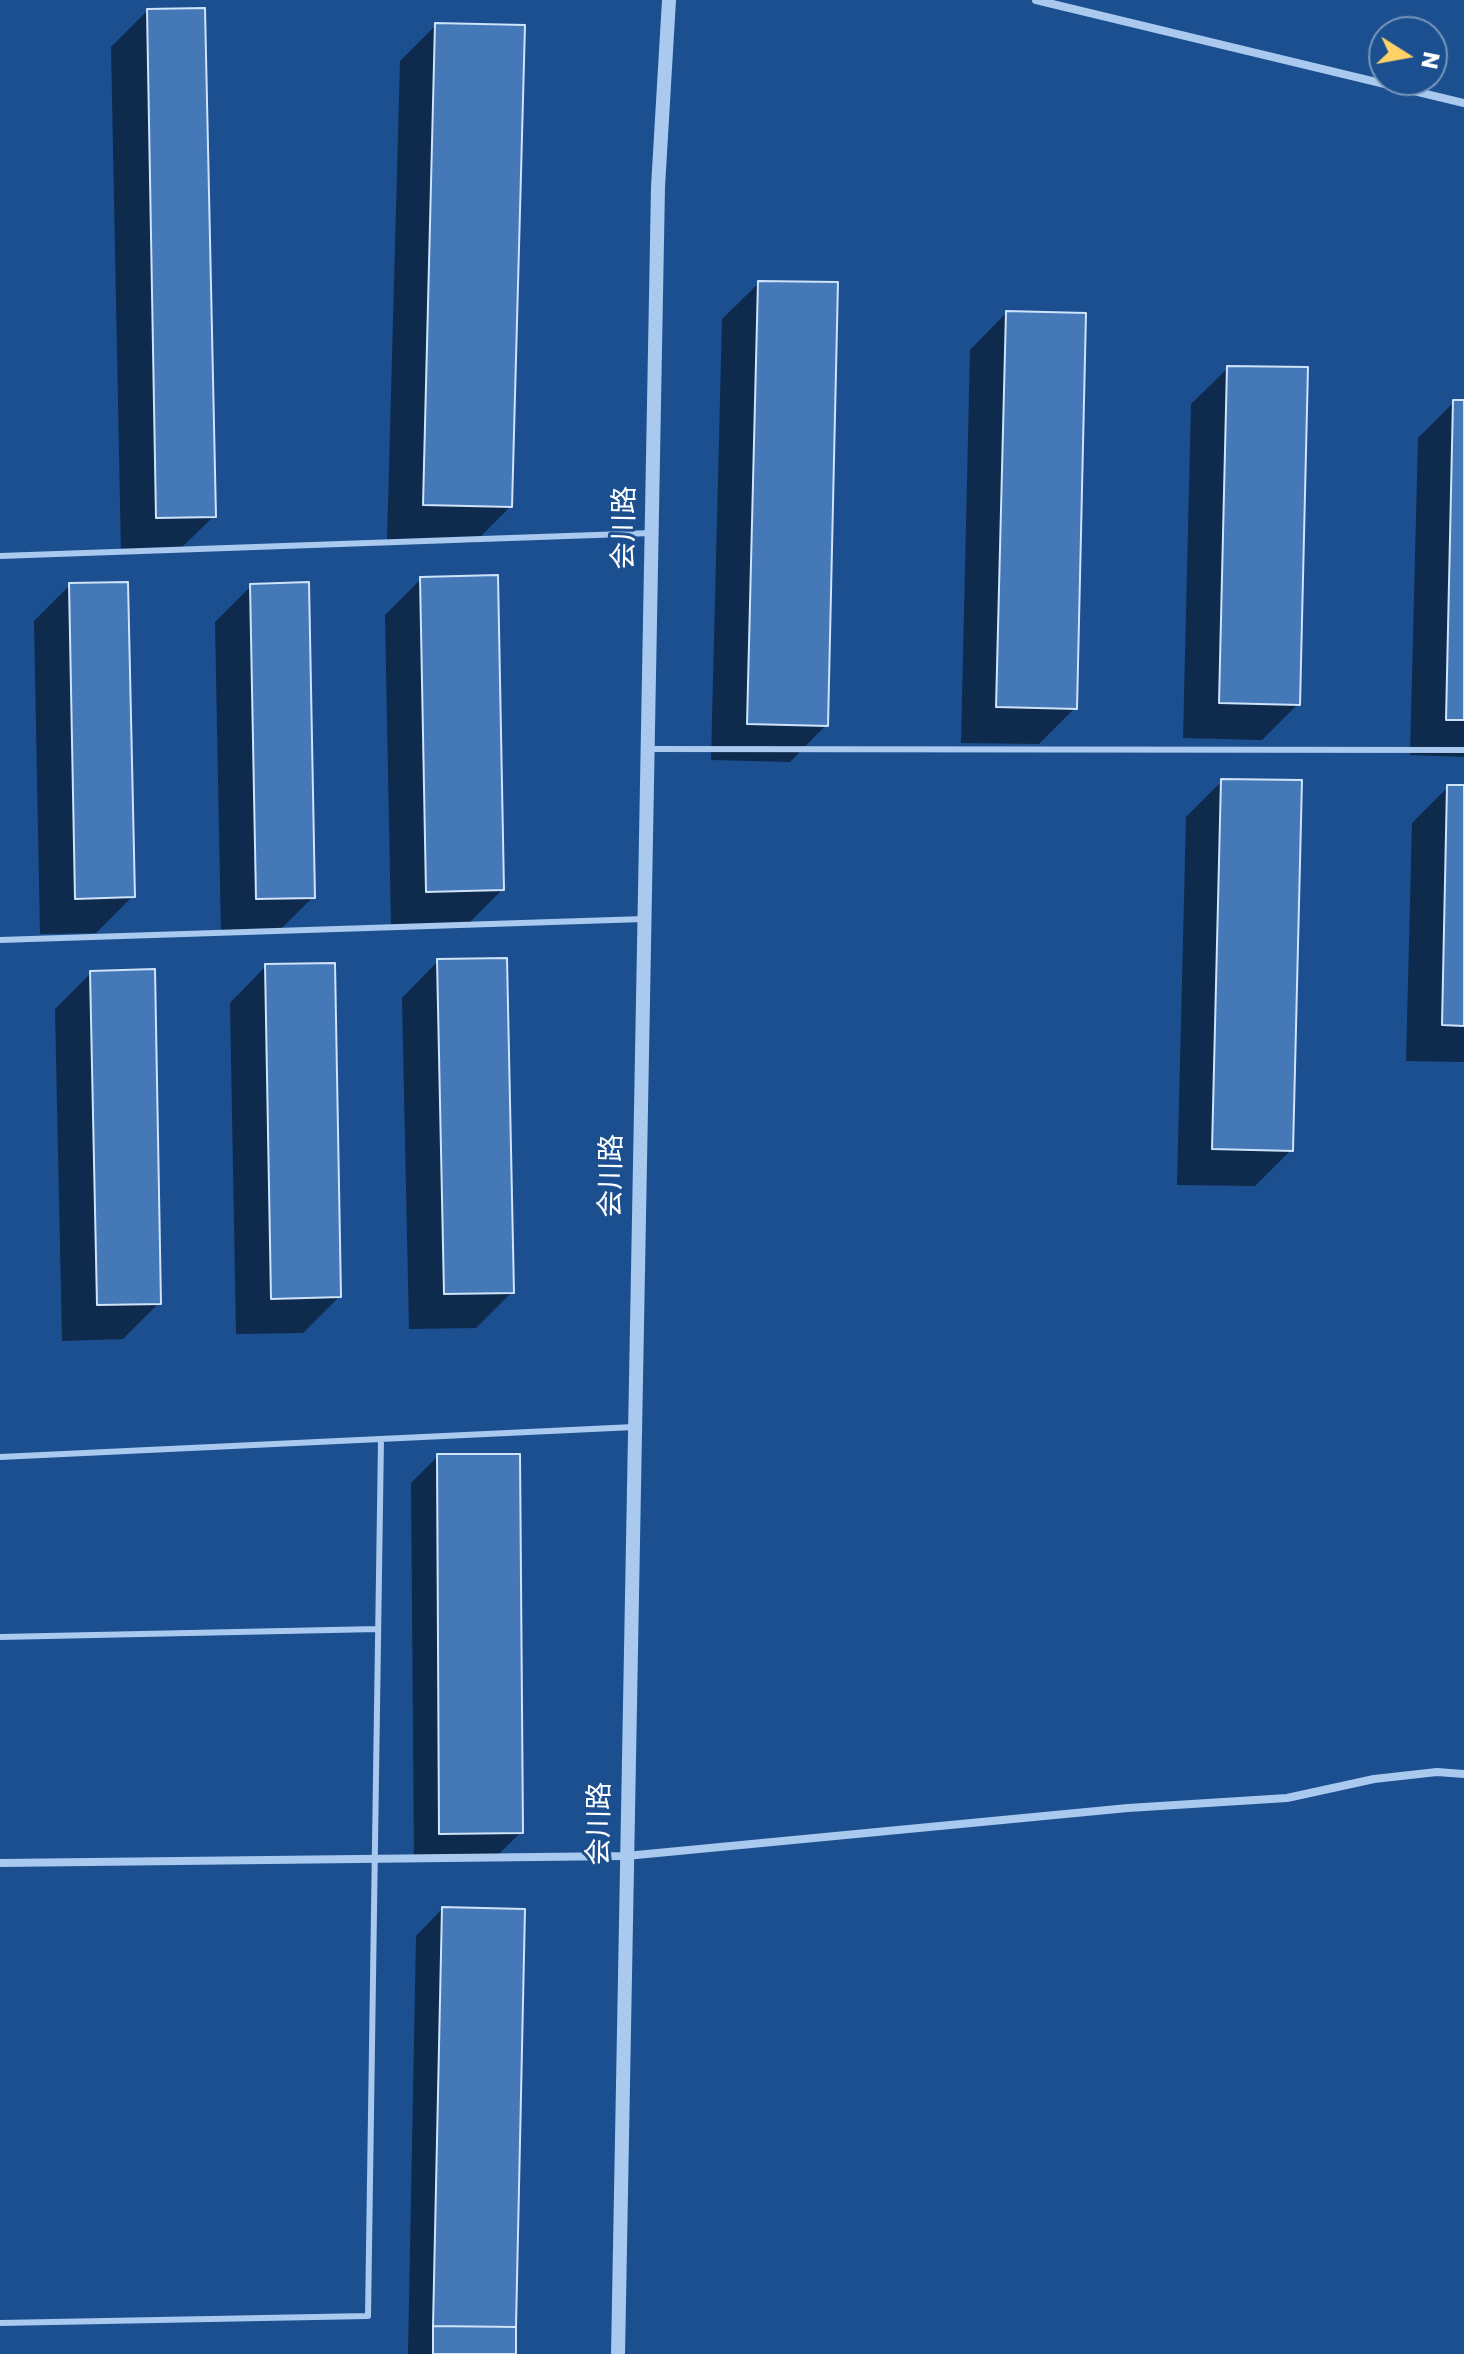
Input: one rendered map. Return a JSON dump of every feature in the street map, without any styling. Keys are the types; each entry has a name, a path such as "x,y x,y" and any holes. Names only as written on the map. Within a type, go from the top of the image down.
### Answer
{"street":[{"name":"会川路","path":"618,2354 658,187 669,0"},
{"path":"1036,0 1464,103"},
{"path":"0,1863 626,1856 1128,1808 1287,1798 1374,1779 1437,1772 1464,1774"}],"lane":[{"path":"0,556 652,533"},
{"path":"648,749 1464,750"},
{"path":"0,940 644,919"},
{"path":"0,1457 634,1427"},
{"path":"0,2323 368,2316 381,1439"},
{"path":"0,1637 378,1629"}],"building":[{"path":"205,8 216,517 156,518 147,9"},
{"path":"435,23 525,25 512,507 423,505"},
{"path":"758,281 838,282 828,726 747,724"},
{"path":"1006,311 1086,313 1077,709 996,707"},
{"path":"1227,366 1308,367 1300,705 1219,703"},
{"path":"1453,400 1464,400 1464,720 1446,720"},
{"path":"498,575 504,890 426,892 420,577"},
{"path":"128,582 135,897 75,899 69,583"},
{"path":"309,582 315,898 256,899 250,584"},
{"path":"1221,779 1302,780 1293,1151 1212,1149"},
{"path":"1447,785 1464,785 1464,1026 1442,1025"},
{"path":"507,958 514,1293 444,1294 437,959"},
{"path":"335,963 341,1297 271,1299 265,964"},
{"path":"155,969 161,1304 97,1305 90,971"},
{"path":"437,1454 520,1454 523,1833 439,1834"},
{"path":"442,1907 525,1909 516,2327 433,2326"},
{"path":"433,2326 516,2327 516,2354 433,2354"}]}
